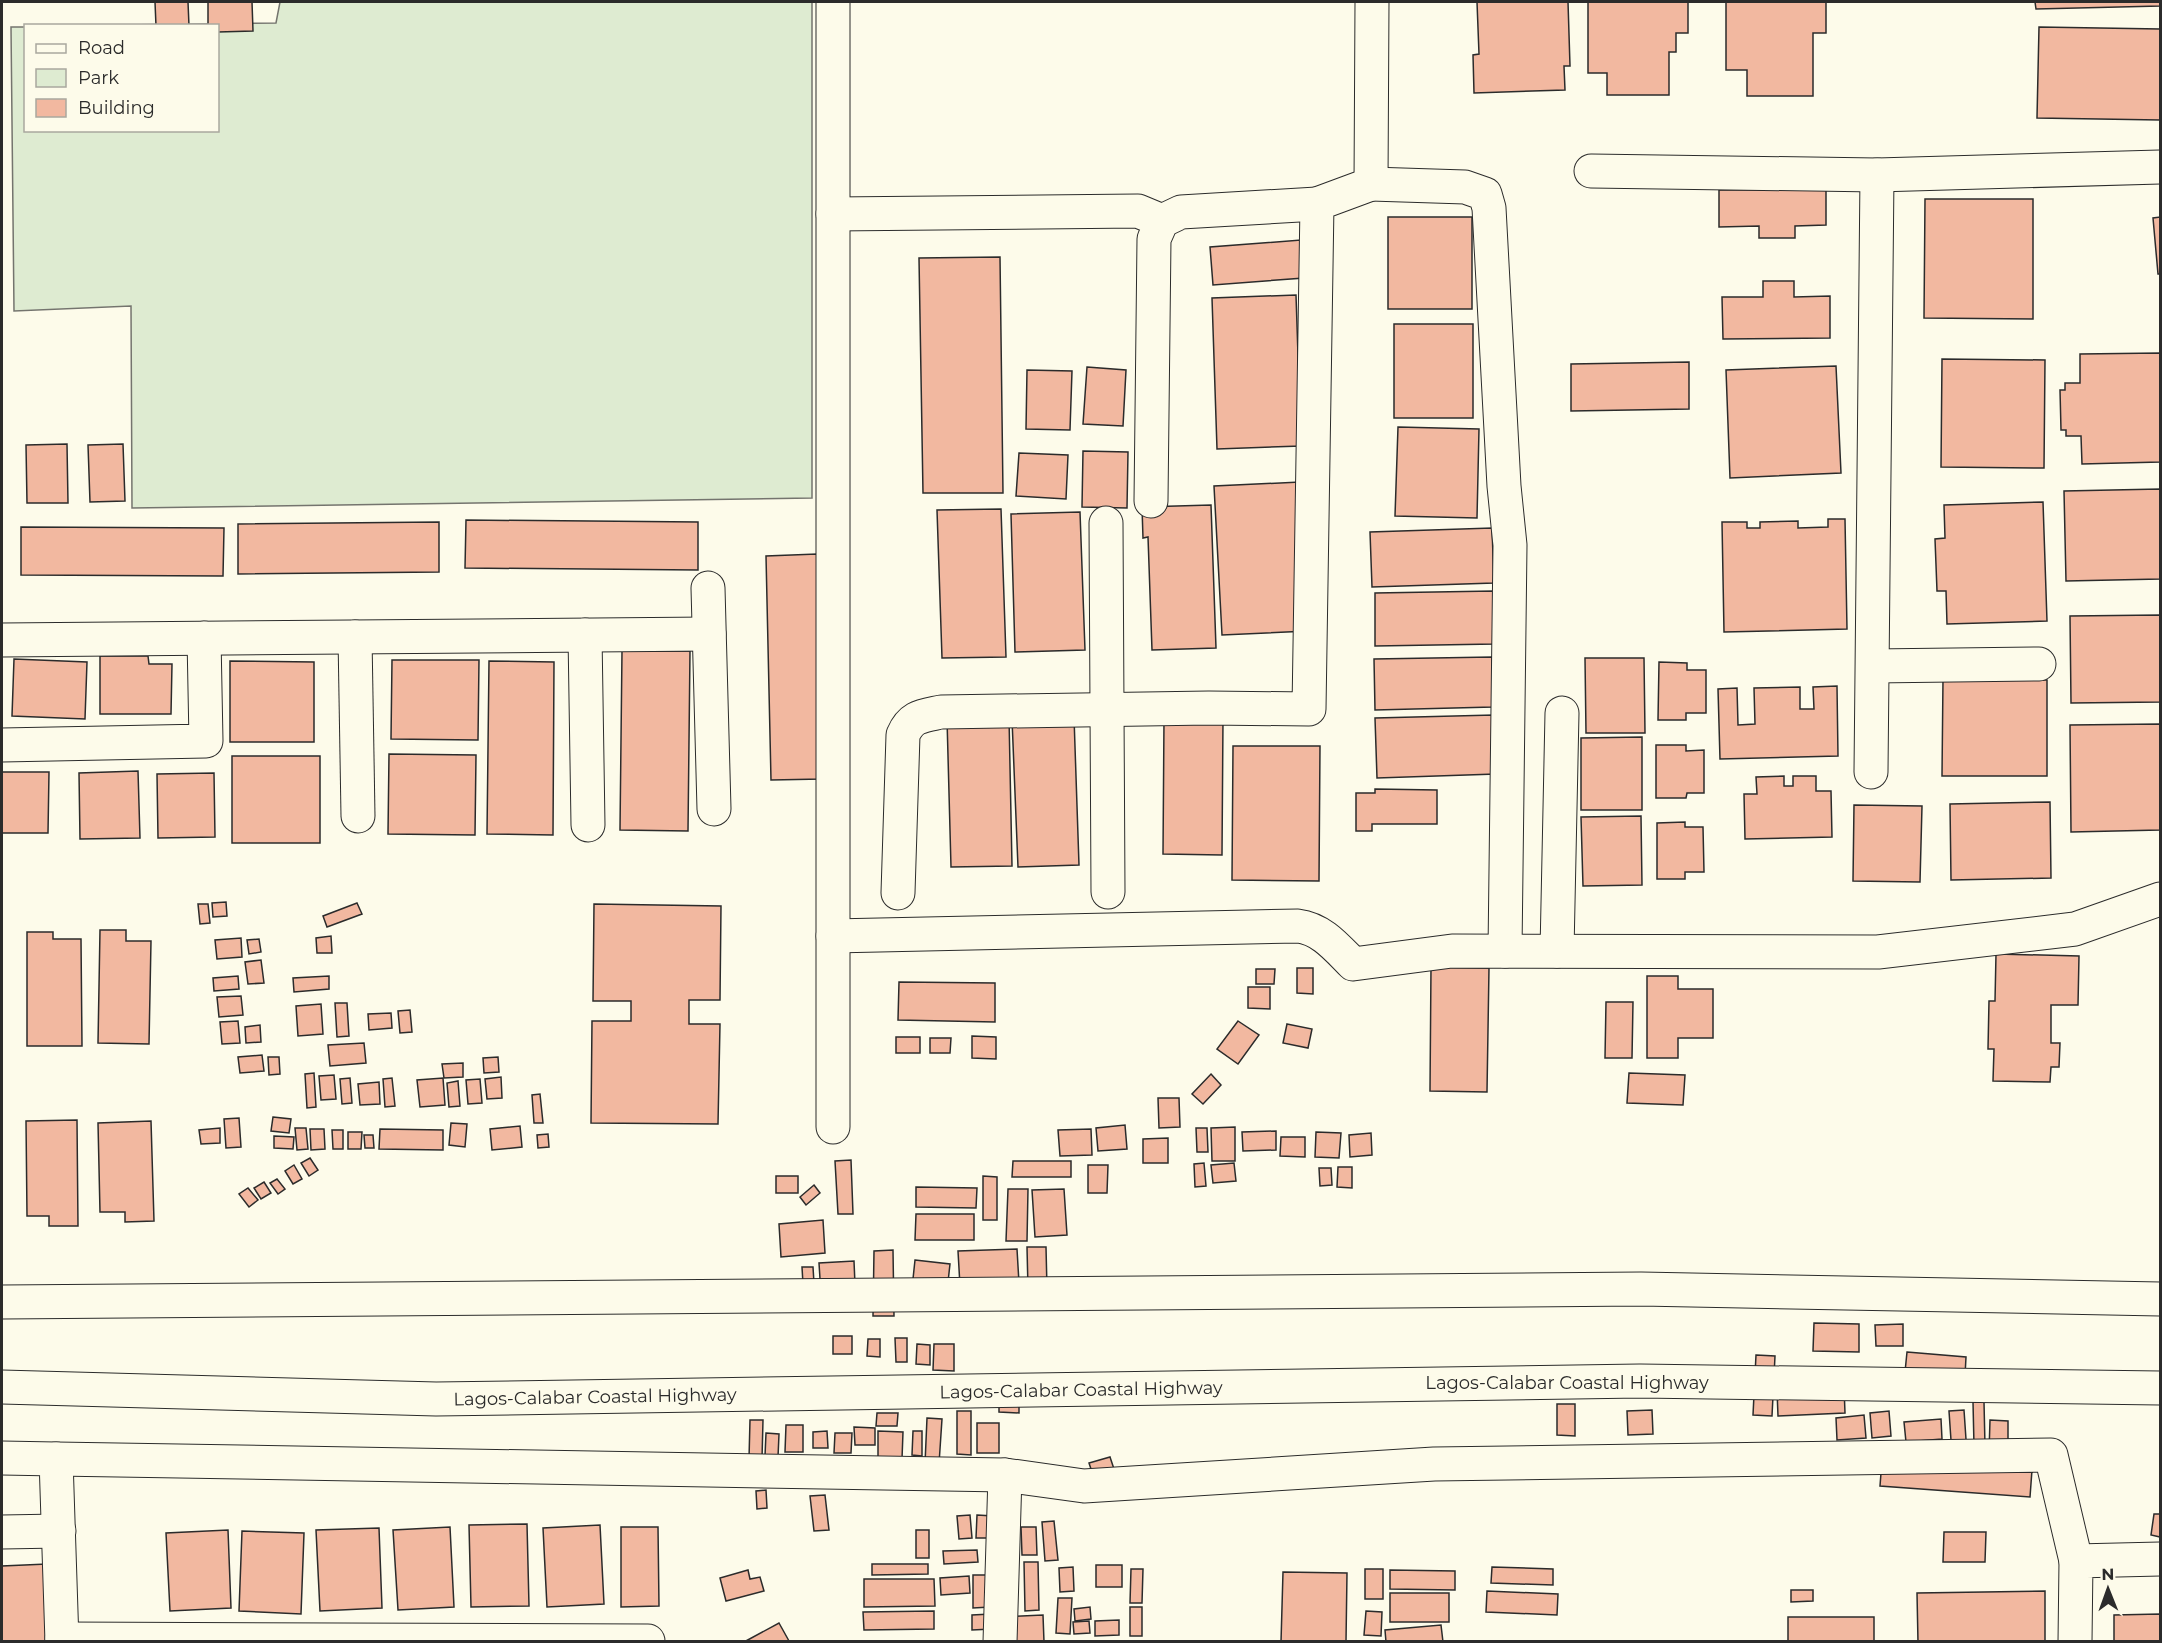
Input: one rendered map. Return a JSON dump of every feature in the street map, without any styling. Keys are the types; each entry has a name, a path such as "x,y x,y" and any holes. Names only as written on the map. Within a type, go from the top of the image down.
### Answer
{"main road":[{"path":"833,2 833,1127"},
{"path":"1371,184 1372,2"},
{"path":"1591,171 1877,175 2160,167"},
{"path":"1871,772 1877,175"},
{"path":"1151,501 1154,239 1162,221 1181,212 1317,204 1371,184 1465,187 1485,194 1489,208 1504,486 1510,545 1505,951"},
{"path":"898,893 903,735 907,725 919,717 940,712 1209,708 1309,709 1317,204"},
{"path":"833,214 1138,211 1162,221"},
{"path":"1106,523 1108,892"},
{"path":"708,588 714,809"},
{"path":"2,640 709,634"},
{"path":"585,635 588,825"},
{"path":"355,637 358,816"},
{"path":"2,745 206,741 204,638"},
{"path":"1873,666 2039,664"},
{"path":"1557,951 1562,712"},
{"path":"833,936 1298,926 1311,928 1320,933 1353,964 1452,951 1878,952 2075,929 2160,899"},
{"path":"2,1302 1629,1289 2160,1299"},
{"name":"Lagos-Calabar Coastal Highway","path":"2,1387 436,1399 1640,1381 2160,1388"},
{"path":"2,1458 1005,1475 1084,1486 1434,1464 2051,1455 2076,1561 2075,1641"},
{"path":"56,1459 62,1640 648,1641"},
{"path":"1000,1641 1005,1475"},
{"path":"2,1532 59,1531"},
{"path":"2076,1561 2160,1559"}],"green space":[{"path":"280,2 812,2 812,498 132,508 131,306 14,311 11,27 24,27 24,132 219,132 219,24 198,24 276,23"}],"building":[{"path":"155,2 188,2 189,24 156,24"},
{"path":"208,2 252,2 253,31 219,32 219,24 208,24"},
{"path":"1477,2 1568,2 1570,66 1564,66 1565,90 1474,93 1473,55 1479,54"},
{"path":"1588,2 1688,2 1688,33 1676,33 1676,52 1669,52 1669,95 1607,95 1607,73 1588,73"},
{"path":"1726,2 1826,2 1826,33 1813,33 1813,96 1747,96 1747,70 1726,70"},
{"path":"2035,2 2160,2 2160,6 2036,9"},
{"path":"2039,27 2160,29 2160,120 2037,118"},
{"path":"1826,189 1826,225 1795,226 1795,238 1759,238 1759,226 1719,227 1719,190"},
{"path":"1925,199 2033,199 2033,319 1924,318"},
{"path":"1388,217 1472,217 1472,309 1388,309"},
{"path":"2160,217 2160,274 2158,274 2153,218"},
{"path":"1301,240 1304,278 1213,285 1210,247"},
{"path":"1000,257 1003,493 923,493 919,258"},
{"path":"1763,281 1794,281 1794,297 1830,296 1830,338 1723,339 1722,297 1763,297"},
{"path":"1296,295 1301,446 1217,449 1212,298"},
{"path":"1394,324 1473,324 1473,418 1394,418"},
{"path":"2160,353 2160,462 2082,464 2081,436 2066,436 2066,430 2061,430 2060,390 2065,390 2065,383 2080,383 2080,354"},
{"path":"1942,359 2045,360 2044,468 1941,467"},
{"path":"1689,362 1689,409 1571,411 1571,364"},
{"path":"1836,366 1841,473 1730,478 1726,370"},
{"path":"1087,367 1126,370 1123,426 1083,424"},
{"path":"1027,370 1072,371 1070,430 1026,429"},
{"path":"1398,427 1479,429 1477,518 1395,516"},
{"path":"67,444 68,503 27,503 26,445"},
{"path":"123,444 125,501 90,502 88,445"},
{"path":"1083,451 1128,452 1127,508 1082,507"},
{"path":"1019,453 1068,455 1066,499 1016,496"},
{"path":"1300,482 1308,631 1222,635 1214,486"},
{"path":"2160,489 2160,579 2066,581 2064,491"},
{"path":"2043,502 2047,621 1947,624 1946,591 1937,591 1935,539 1945,538 1944,505"},
{"path":"1211,505 1216,648 1152,650 1148,537 1143,538 1142,507"},
{"path":"1001,509 1006,657 942,658 937,510"},
{"path":"1080,512 1085,650 1015,652 1011,514"},
{"path":"1828,519 1845,519 1847,629 1724,632 1722,522 1747,522 1747,528 1760,528 1760,522 1798,521 1798,528 1828,527"},
{"path":"466,520 698,522 698,570 465,568"},
{"path":"439,522 439,572 238,574 238,524"},
{"path":"21,527 224,528 223,576 21,575"},
{"path":"1492,528 1494,583 1372,587 1370,532"},
{"path":"817,554 822,779 771,780 766,556"},
{"path":"1494,591 1495,644 1375,646 1375,593"},
{"path":"2160,615 2160,702 2071,703 2070,616"},
{"path":"622,651 690,651 688,831 620,830"},
{"path":"100,656 148,656 149,664 172,664 171,714 100,714"},
{"path":"1492,657 1493,707 1375,710 1374,659"},
{"path":"1585,658 1644,658 1645,733 1586,733"},
{"path":"14,659 87,662 85,719 12,716"},
{"path":"392,660 479,660 478,740 391,739"},
{"path":"230,661 314,662 314,742 230,742"},
{"path":"489,661 554,662 553,835 487,834"},
{"path":"1659,662 1687,663 1687,670 1706,670 1706,713 1686,713 1686,720 1658,720"},
{"path":"1943,679 2047,680 2047,776 1942,776"},
{"path":"1837,686 1838,756 1720,759 1718,689 1737,688 1738,725 1755,724 1754,688 1800,687 1800,709 1814,709 1813,687"},
{"path":"1494,715 1496,774 1377,778 1375,718"},
{"path":"1009,717 1012,866 951,867 947,719"},
{"path":"1074,717 1079,865 1018,867 1012,719"},
{"path":"1164,719 1223,719 1222,855 1163,854"},
{"path":"2160,724 2160,830 2071,832 2070,725"},
{"path":"1642,737 1642,810 1581,810 1581,738"},
{"path":"1656,745 1686,745 1686,751 1704,750 1704,793 1687,793 1686,798 1656,798"},
{"path":"1233,746 1320,746 1319,881 1232,880"},
{"path":"389,754 476,755 475,835 388,834"},
{"path":"232,756 320,756 320,843 232,843"},
{"path":"138,771 140,838 80,839 79,773"},
{"path":"2,772 49,772 48,833 2,833"},
{"path":"214,773 215,837 158,838 157,774"},
{"path":"1784,776 1784,786 1793,786 1793,776 1816,776 1816,791 1831,791 1832,837 1745,839 1744,794 1757,794 1756,777"},
{"path":"1375,789 1437,790 1437,824 1372,824 1372,831 1356,831 1356,793 1375,793"},
{"path":"2050,802 2051,878 1951,880 1950,804"},
{"path":"1854,805 1922,806 1920,882 1853,881"},
{"path":"1641,816 1642,885 1583,886 1581,817"},
{"path":"1685,822 1685,827 1703,827 1704,872 1685,872 1685,879 1657,879 1657,823"},
{"path":"226,902 227,916 213,917 212,903"},
{"path":"357,903 362,914 327,927 323,916"},
{"path":"198,904 208,904 210,923 200,924"},
{"path":"594,904 721,906 720,1000 689,1000 689,1024 720,1024 718,1124 591,1123 592,1021 631,1021 631,1001 593,1001"},
{"path":"100,930 126,930 126,941 151,941 149,1044 98,1043"},
{"path":"27,932 53,932 53,939 81,939 82,1046 27,1046"},
{"path":"331,936 332,953 317,953 316,938"},
{"path":"241,938 242,957 217,959 215,940"},
{"path":"259,939 261,952 249,954 247,940"},
{"path":"1996,954 2079,956 2078,1005 2051,1005 2051,1043 2060,1043 2059,1067 2051,1067 2050,1082 1993,1081 1994,1049 1988,1049 1989,1001 1995,1001"},
{"path":"261,960 264,983 248,984 245,962"},
{"path":"1431,967 1489,968 1487,1092 1430,1091"},
{"path":"1297,968 1313,968 1313,994 1297,993"},
{"path":"1256,969 1275,969 1274,984 1256,984"},
{"path":"238,976 239,989 214,991 213,978"},
{"path":"329,976 329,989 294,992 293,978"},
{"path":"1647,976 1678,976 1678,989 1713,989 1713,1038 1678,1038 1678,1058 1647,1058"},
{"path":"899,982 995,983 995,1022 898,1020"},
{"path":"1248,987 1270,987 1270,1009 1248,1008"},
{"path":"241,996 243,1015 219,1017 217,997"},
{"path":"1606,1002 1633,1002 1632,1058 1605,1058"},
{"path":"335,1003 347,1003 349,1036 337,1037"},
{"path":"321,1004 323,1034 298,1036 296,1006"},
{"path":"410,1010 412,1032 400,1033 398,1011"},
{"path":"391,1013 392,1028 369,1030 368,1014"},
{"path":"238,1021 240,1043 222,1044 220,1022"},
{"path":"1238,1021 1259,1035 1238,1064 1217,1049"},
{"path":"1287,1024 1312,1029 1308,1048 1283,1043"},
{"path":"260,1025 261,1042 246,1043 245,1027"},
{"path":"972,1036 996,1037 996,1059 972,1058"},
{"path":"896,1037 920,1037 920,1053 896,1053"},
{"path":"930,1038 951,1038 950,1053 930,1053"},
{"path":"364,1043 366,1063 330,1066 328,1045"},
{"path":"262,1055 264,1071 240,1073 238,1057"},
{"path":"268,1057 279,1057 280,1074 269,1075"},
{"path":"498,1057 499,1072 484,1073 483,1058"},
{"path":"463,1063 463,1077 444,1078 442,1064"},
{"path":"314,1073 316,1107 307,1108 305,1074"},
{"path":"1629,1073 1685,1075 1683,1105 1627,1103"},
{"path":"1211,1074 1221,1085 1203,1104 1192,1094"},
{"path":"334,1075 336,1099 321,1100 319,1076"},
{"path":"501,1077 502,1098 487,1099 485,1079"},
{"path":"350,1078 352,1103 342,1104 340,1079"},
{"path":"392,1078 395,1106 385,1107 383,1079"},
{"path":"443,1078 445,1105 420,1107 417,1080"},
{"path":"480,1079 482,1103 468,1104 466,1080"},
{"path":"458,1081 460,1106 449,1107 447,1083"},
{"path":"379,1082 380,1104 360,1105 358,1084"},
{"path":"540,1094 543,1123 534,1123 532,1095"},
{"path":"1158,1098 1179,1098 1180,1127 1159,1128"},
{"path":"273,1117 291,1119 289,1133 271,1131"},
{"path":"239,1118 241,1147 226,1148 224,1119"},
{"path":"77,1120 78,1226 49,1226 49,1216 27,1216 26,1121"},
{"path":"151,1121 154,1221 125,1222 125,1212 100,1212 98,1123"},
{"path":"451,1123 467,1124 465,1147 449,1145"},
{"path":"1125,1125 1127,1149 1098,1151 1096,1128"},
{"path":"520,1126 522,1147 492,1150 490,1129"},
{"path":"1235,1127 1235,1161 1212,1161 1211,1128"},
{"path":"220,1128 220,1143 201,1144 199,1130"},
{"path":"295,1128 306,1128 308,1149 297,1150"},
{"path":"1196,1128 1207,1128 1208,1152 1197,1152"},
{"path":"310,1129 324,1129 325,1149 311,1150"},
{"path":"380,1129 443,1130 443,1150 379,1149"},
{"path":"1091,1129 1092,1155 1060,1156 1058,1130"},
{"path":"332,1130 343,1130 343,1149 333,1149"},
{"path":"1276,1131 1276,1150 1243,1151 1242,1132"},
{"path":"348,1132 362,1132 361,1149 348,1149"},
{"path":"1316,1132 1341,1133 1339,1158 1315,1157"},
{"path":"1371,1133 1372,1155 1350,1157 1349,1135"},
{"path":"548,1134 549,1147 538,1148 537,1135"},
{"path":"364,1135 373,1135 374,1148 365,1148"},
{"path":"274,1136 294,1137 293,1149 274,1148"},
{"path":"1281,1137 1305,1137 1305,1157 1280,1156"},
{"path":"1168,1138 1168,1163 1143,1163 1143,1139"},
{"path":"310,1158 318,1170 309,1176 301,1163"},
{"path":"851,1160 853,1214 838,1214 835,1161"},
{"path":"1013,1161 1071,1161 1071,1177 1012,1177"},
{"path":"1204,1163 1206,1186 1195,1187 1194,1164"},
{"path":"1234,1163 1236,1181 1213,1183 1211,1165"},
{"path":"294,1165 302,1179 293,1184 285,1171"},
{"path":"1088,1165 1108,1165 1107,1193 1088,1193"},
{"path":"1338,1167 1352,1167 1352,1188 1337,1187"},
{"path":"1319,1168 1331,1168 1332,1185 1320,1186"},
{"path":"776,1176 798,1176 798,1193 776,1193"},
{"path":"983,1176 997,1177 997,1220 983,1220"},
{"path":"277,1179 285,1189 278,1194 270,1183"},
{"path":"264,1182 271,1193 261,1199 254,1188"},
{"path":"814,1185 820,1193 806,1205 800,1197"},
{"path":"916,1187 977,1188 976,1208 916,1207"},
{"path":"248,1188 258,1200 249,1207 239,1194"},
{"path":"1008,1189 1028,1189 1027,1241 1006,1241"},
{"path":"1064,1189 1067,1235 1035,1237 1032,1190"},
{"path":"916,1214 974,1214 974,1240 915,1240"},
{"path":"823,1220 825,1253 781,1257 779,1224"},
{"path":"1027,1247 1046,1247 1047,1289 1028,1289"},
{"path":"1017,1249 1019,1283 960,1286 958,1251"},
{"path":"893,1250 894,1316 873,1316 874,1251"},
{"path":"915,1260 950,1264 948,1282 913,1279"},
{"path":"854,1261 856,1308 822,1310 819,1263"},
{"path":"802,1267 813,1267 814,1283 803,1284"},
{"path":"1814,1323 1859,1324 1859,1352 1813,1351"},
{"path":"1903,1324 1903,1346 1876,1346 1875,1325"},
{"path":"833,1336 852,1336 852,1354 833,1354"},
{"path":"895,1338 907,1338 907,1362 896,1362"},
{"path":"868,1339 880,1339 880,1357 867,1356"},
{"path":"917,1344 930,1345 930,1365 916,1364"},
{"path":"934,1344 954,1344 954,1371 933,1370"},
{"path":"1907,1352 1966,1357 1965,1376 1905,1372"},
{"path":"1756,1355 1775,1356 1772,1416 1753,1415"},
{"path":"999,1378 1019,1379 1019,1413 999,1412"},
{"path":"1844,1387 1845,1413 1778,1416 1777,1390"},
{"path":"1973,1402 1984,1402 1985,1446 1974,1446"},
{"path":"1557,1404 1575,1404 1575,1436 1557,1435"},
{"path":"1652,1410 1653,1434 1628,1435 1627,1411"},
{"path":"1964,1410 1967,1454 1952,1455 1949,1411"},
{"path":"957,1411 971,1411 971,1455 957,1454"},
{"path":"1889,1411 1891,1436 1872,1438 1870,1413"},
{"path":"877,1413 898,1413 897,1426 876,1426"},
{"path":"1864,1415 1866,1438 1837,1440 1836,1418"},
{"path":"927,1418 942,1419 939,1464 925,1464"},
{"path":"1941,1419 1942,1439 1906,1442 1904,1422"},
{"path":"750,1420 763,1420 762,1459 749,1459"},
{"path":"1990,1420 2008,1421 2008,1453 1989,1453"},
{"path":"977,1423 999,1423 999,1453 977,1453"},
{"path":"786,1425 803,1425 803,1452 785,1452"},
{"path":"854,1427 875,1428 875,1445 855,1445"},
{"path":"827,1431 828,1448 813,1448 813,1432"},
{"path":"878,1431 903,1432 902,1459 878,1459"},
{"path":"913,1431 922,1431 922,1456 912,1455"},
{"path":"766,1433 779,1434 778,1457 765,1456"},
{"path":"835,1433 852,1433 851,1453 834,1453"},
{"path":"1110,1457 1116,1475 1095,1481 1089,1463"},
{"path":"1882,1460 2032,1470 2030,1497 1880,1486"},
{"path":"766,1490 767,1508 757,1509 756,1491"},
{"path":"825,1495 829,1530 814,1531 810,1496"},
{"path":"2154,1514 2160,1514 2160,1537 2151,1535"},
{"path":"970,1515 972,1538 959,1539 957,1516"},
{"path":"977,1515 993,1516 992,1538 976,1538"},
{"path":"1054,1521 1058,1560 1045,1561 1042,1522"},
{"path":"527,1524 529,1606 471,1607 469,1525"},
{"path":"600,1525 604,1604 547,1607 543,1528"},
{"path":"450,1527 454,1607 398,1610 393,1530"},
{"path":"621,1527 658,1527 659,1606 621,1607"},
{"path":"1021,1527 1036,1527 1037,1555 1022,1555"},
{"path":"379,1528 382,1608 320,1611 316,1530"},
{"path":"228,1530 231,1608 170,1611 166,1533"},
{"path":"916,1530 929,1530 929,1558 916,1558"},
{"path":"242,1531 304,1533 301,1614 239,1611"},
{"path":"1944,1532 1986,1532 1985,1562 1943,1562"},
{"path":"977,1550 978,1562 944,1564 943,1551"},
{"path":"1024,1562 1038,1562 1039,1610 1025,1611"},
{"path":"47,1564 50,1642 2,1642 2,1566"},
{"path":"872,1564 928,1564 928,1574 872,1575"},
{"path":"1096,1565 1122,1565 1122,1587 1096,1587"},
{"path":"1073,1567 1074,1591 1060,1592 1059,1568"},
{"path":"1492,1567 1553,1569 1553,1585 1491,1583"},
{"path":"1131,1569 1143,1569 1142,1603 1130,1603"},
{"path":"1365,1569 1383,1569 1383,1599 1365,1599"},
{"path":"748,1570 750,1579 760,1577 764,1591 726,1601 720,1578"},
{"path":"1390,1570 1455,1571 1455,1590 1390,1589"},
{"path":"1283,1572 1347,1573 1346,1642 1281,1642"},
{"path":"973,1575 989,1575 990,1607 973,1608"},
{"path":"969,1576 970,1593 941,1595 940,1578"},
{"path":"864,1579 934,1579 935,1606 864,1607"},
{"path":"1791,1590 1813,1590 1813,1601 1791,1602"},
{"path":"1487,1591 1558,1594 1557,1615 1486,1612"},
{"path":"2045,1591 2045,1642 1918,1642 1917,1593"},
{"path":"1390,1593 1449,1593 1449,1622 1390,1622"},
{"path":"1058,1598 1072,1598 1070,1634 1056,1633"},
{"path":"1090,1607 1091,1619 1075,1621 1074,1609"},
{"path":"1130,1607 1142,1607 1142,1636 1130,1636"},
{"path":"934,1611 934,1629 864,1630 863,1612"},
{"path":"1366,1611 1382,1612 1381,1636 1364,1635"},
{"path":"991,1614 992,1629 972,1630 972,1615"},
{"path":"2160,1614 2160,1642 2114,1642 2114,1615"},
{"path":"1043,1615 1044,1642 999,1642 998,1617"},
{"path":"1788,1617 1874,1617 1874,1642 1788,1642"},
{"path":"1119,1620 1119,1635 1095,1636 1095,1621"},
{"path":"1089,1621 1090,1633 1074,1634 1073,1622"},
{"path":"779,1623 789,1641 744,1642"},
{"path":"1441,1625 1443,1642 1386,1642 1385,1630"}]}
